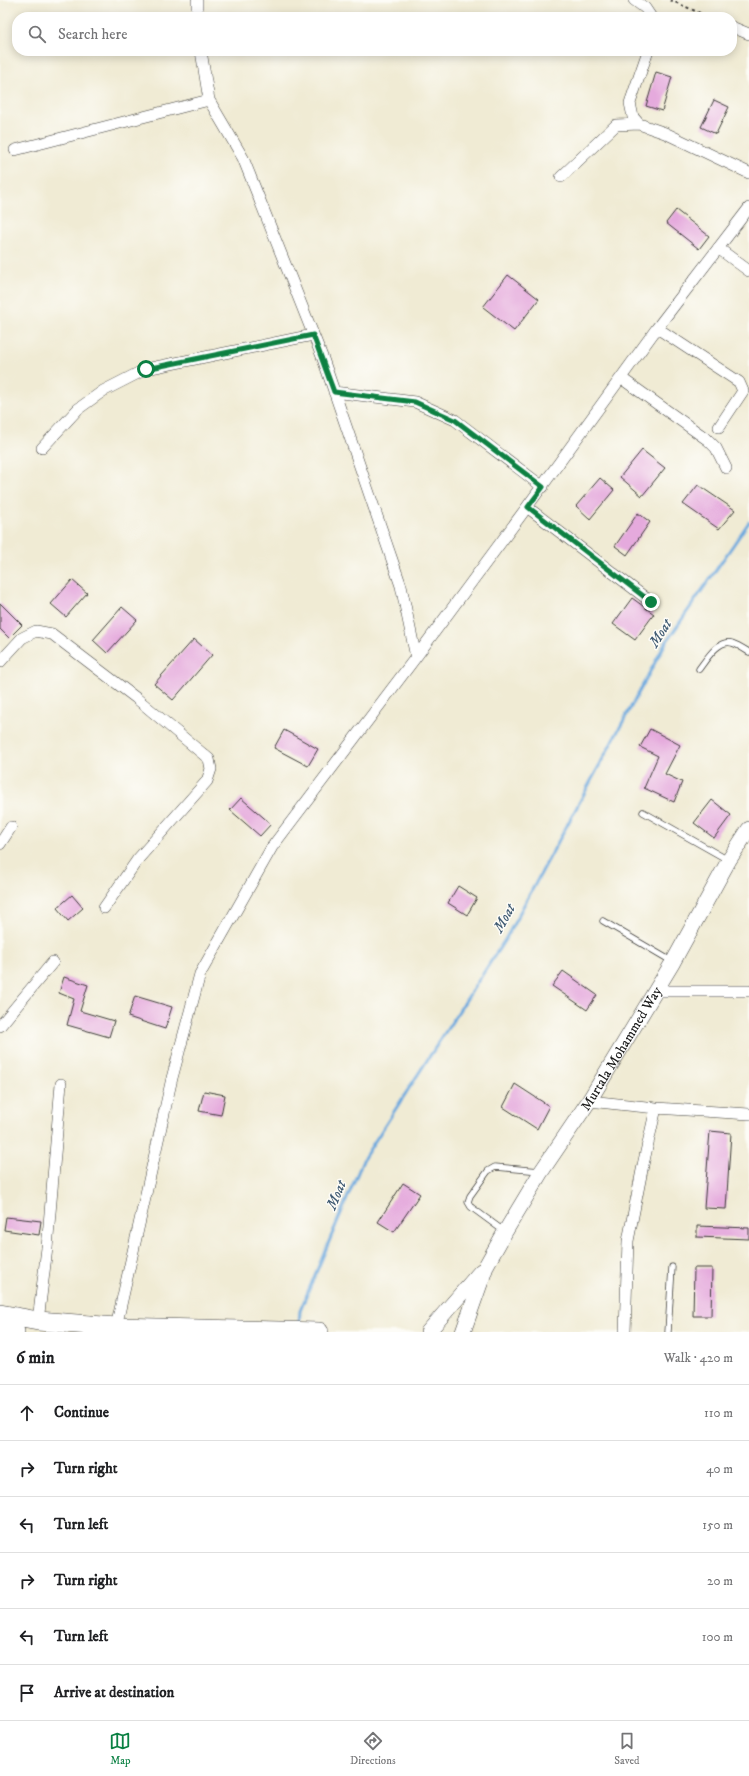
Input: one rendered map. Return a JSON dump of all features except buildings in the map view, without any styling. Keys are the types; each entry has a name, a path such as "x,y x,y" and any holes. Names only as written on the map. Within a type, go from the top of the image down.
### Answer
{"highway":[{"path":"0,1314 38,1321 116,1327 319,1332"},
{"path":"0,1330 15,1332"}],"street":[{"path":"196,0 197,12"},
{"path":"634,0 645,8 648,12"},
{"path":"737,29 749,34"},
{"path":"202,56 209,100 243,158 334,392 401,586 416,657"},
{"path":"639,124 633,117 630,103 646,56"},
{"path":"14,150 209,100"},
{"path":"561,177 616,125 639,124 666,133 749,173"},
{"path":"116,1327 172,1078 200,974 272,846 416,657 543,487 657,328 749,208"},
{"path":"718,248 749,271"},
{"path":"657,328 739,382 743,391 719,427"},
{"path":"42,448 78,409 103,391 146,369 313,335"},
{"path":"621,378 708,440 716,448 726,468"},
{"path":"334,392 415,402 455,420 543,487"},
{"path":"528,507 651,602"},
{"path":"0,662 22,638 36,630 52,634 136,698 209,759 211,769 207,781 138,859 104,908"},
{"path":"0,844 11,827"},
{"name":"Murtala Mohammed Way","path":"487,1264 504,1232 541,1172 589,1101 674,962 729,860 749,829"},
{"path":"0,1026 53,962"},
{"path":"656,991 749,991"},
{"path":"38,1321 47,1248 61,1084"},
{"path":"589,1101 656,1108 749,1114"},
{"path":"625,1332 628,1241 656,1108"},
{"path":"428,1332 487,1264"},
{"path":"463,1332 487,1264"}],"lane":[{"path":"699,669 723,643 731,643 749,652"},
{"path":"643,812 729,860"},
{"path":"603,921 674,962"},
{"path":"504,1232 471,1207 468,1202 470,1196 488,1171 496,1167 541,1172"},
{"path":"668,1332 672,1267"}],"path":[{"path":"670,0 697,12"}],"waterway":[{"name":"Moat","path":"299,1324 300,1311 364,1158 506,938 665,644 749,522"}],"route":[{"path":"146,369 313,335 334,392 415,402 455,420 543,487 528,507 651,602"}]}
